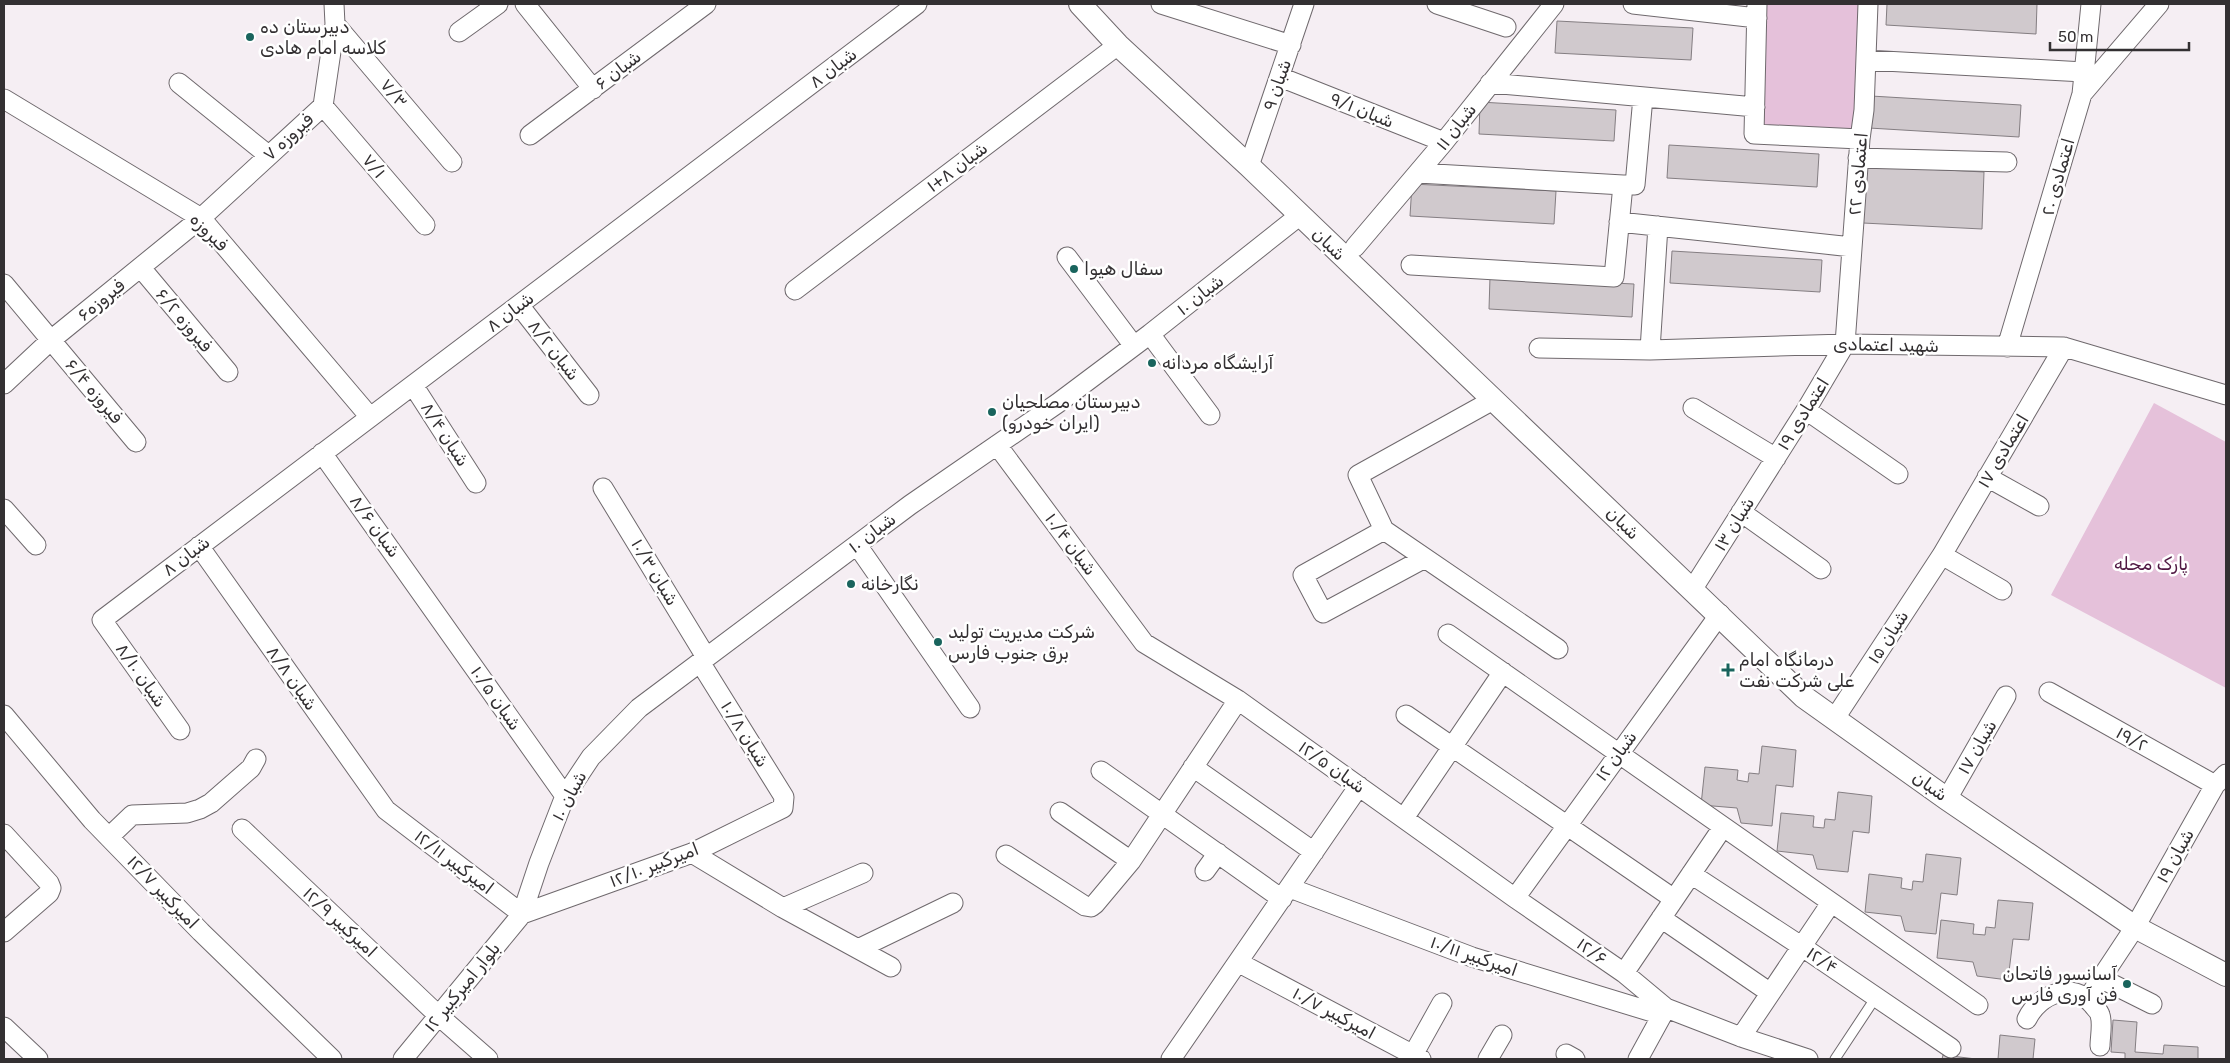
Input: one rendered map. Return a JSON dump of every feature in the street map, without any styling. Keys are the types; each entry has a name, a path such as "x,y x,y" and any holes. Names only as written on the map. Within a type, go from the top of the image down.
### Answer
{"street":[{"name":"۷ فیروزه","path":"201,218 323,106 335,24 334,4"},
{"path":"459,32 498,4"},
{"path":"525,4 593,89"},
{"name":"۶ شبان","path":"530,135 706,4"},
{"name":"۸ شبان","path":"102,620 917,4"},
{"name":"شبان","path":"1080,4 1118,44 1249,166 1299,216 1692,590 1720,614 1804,697 1948,799 2136,927 2225,973"},
{"name":"۹ شبان","path":"1249,166 1304,4"},
{"path":"1437,4 1506,27"},
{"name":"۱۱ شبان","path":"1355,247 1444,142 1554,4"},
{"path":"1633,4 1757,11 1754,134 1859,148 2007,162"},
{"name":"۲۲ اعتمادی","path":"1845,344 1859,148 1864,110 1868,4"},
{"name":"۲۰ اعتمادی","path":"2007,347 2082,94 2091,4"},
{"path":"2082,94 2159,4"},
{"path":"1165,5 1291,45"},
{"name":"۷/۳","path":"335,24 452,162"},
{"name":"۱+۸ شبان","path":"795,290 1118,44"},
{"path":"1866,60 2084,72"},
{"name":"۹/۱ شبان","path":"1280,77 1444,142"},
{"path":"179,83 268,155"},
{"path":"1490,83 1755,107"},
{"path":"1418,173 1635,185 1643,97"},
{"name":"فیروزه","path":"4,99 201,218 370,417"},
{"name":"۷/۱","path":"323,106 425,225"},
{"path":"1411,265 1614,277 1623,185"},
{"name":"۱۰ شبان","path":"522,914 539,862 565,796 591,757 639,708 857,545 1058,403 1150,334 1299,216"},
{"name":"فیروزه۶","path":"4,384 52,340 201,218"},
{"path":"1619,222 1852,247"},
{"path":"1650,350 1658,226"},
{"path":"1067,257 1134,346"},
{"name":"۶/۲ فیروزه","path":"140,268 228,372"},
{"name":"۶/۴ فیروزه","path":"4,284 136,442"},
{"name":"۸/۲ شبان","path":"519,305 589,395"},
{"path":"1150,334 1210,415"},
{"name":"شهید اعتمادی","path":"1539,348 1650,350 1845,344 2064,347 2226,395"},
{"name":"۱۹ اعتمادی","path":"1776,458 1845,344"},
{"name":"۱۷ اعتمادی","path":"1942,555 2064,347"},
{"name":"۸/۴ شبان","path":"413,385 476,483"},
{"path":"1493,400 1358,475 1384,530 1558,649"},
{"path":"1693,408 1776,458"},
{"path":"1806,410 1898,474"},
{"name":"۱۰/۴ شبان","path":"998,445 1144,643"},
{"name":"۸/۶ شبان","path":"322,453 427,600"},
{"name":"۱۳ شبان","path":"1692,590 1776,458"},
{"path":"1987,477 2040,506"},
{"name":"۱۰/۳ شبان","path":"603,488 703,659"},
{"path":"4,509 36,545"},
{"path":"1741,512 1821,569"},
{"path":"1384,530 1302,574 1323,613 1425,558"},
{"path":"857,545 970,708"},
{"name":"۸/۸ شبان","path":"199,546 386,810"},
{"path":"1942,555 2002,590"},
{"name":"۱۵ شبان","path":"1835,718 1942,555"},
{"name":"۱۰/۵ شبان","path":"427,600 565,796"},
{"name":"۱۲ شبان","path":"1515,898 1720,614"},
{"name":"۸/۱۰ شبان","path":"102,620 180,730"},
{"path":"1448,634 1978,1005"},
{"name":"۱۲/۵ شبان","path":"1144,643 1238,700 1515,898"},
{"name":"۱۰/۸ شبان","path":"703,659 784,797 783,808"},
{"path":"1404,818 1454,747 1503,672"},
{"name":"۱۹/۲","path":"2049,692 2221,779"},
{"name":"۱۷ شبان","path":"1948,799 2006,696"},
{"path":"1006,855 1085,906 1091,907 1131,861 1238,700"},
{"name":"۱۲/۷ امیرکبیر","path":"4,715 109,837 201,932 332,1059"},
{"path":"1406,715 1674,899"},
{"path":"109,837 132,815 188,812 212,803 251,768 256,759"},
{"path":"1193,767 1245,813 1314,852"},
{"name":"۱۰/۱۱ امیرکبیر","path":"1101,771 1218,853 1286,893 1472,957 1664,1012"},
{"name":"۱۹ شبان","path":"2088,998 2136,927 2221,779"},
{"path":"1171,1059 1360,786"},
{"name":"۱۲/۱۰ امیرکبیر","path":"522,914 692,853 783,808"},
{"name":"۱۲/۱۱ امیرکبیر","path":"386,810 522,914"},
{"path":"1060,812 1131,861"},
{"path":"1624,973 1723,827"},
{"name":"۱۲/۹ امیرکبیر","path":"242,829 439,1016 488,1059"},
{"path":"4,834 49,883 51,888 49,893 4,932"},
{"path":"692,853 783,908 860,948 891,967"},
{"path":"1205,871 1218,853"},
{"path":"783,908 863,873"},
{"name":"۱۲/۴","path":"1691,874 1876,996 1951,1048"},
{"name":"۱۲/۶","path":"1515,898 1624,973 1664,1012"},
{"path":"860,948 953,903"},
{"path":"1741,1037 1831,903"},
{"name":"۱۲ بلوار امیرکبیر","path":"403,1059 522,914"},
{"path":"1661,918 1770,992"},
{"name":"۱۰/۷ امیرکبیر","path":"1247,967 1417,1057"},
{"path":"2100,978 2152,1004"},
{"path":"2027,1019 2030,1011 2045,997 2065,990 2088,998 2100,1014 2100,1046"},
{"path":"1417,1057 1442,1003"},
{"path":"1638,1059 1664,1012 1808,1059"},
{"path":"4,1027 38,1059"},
{"path":"1488,1059 1502,1035"}],"lane":[{"path":"1835,1059 1876,996"}],"green space":[{"path":"1763,4 1861,4 1856,129 1758,125"},
{"name":"پارک محله","path":"2154,403 2226,442 2226,688 2051,595"}],"building":[{"path":"1887,4 2037,4 2036,34 1886,25"},
{"path":"1557,21 1693,28 1691,60 1555,53"},
{"path":"1871,96 2021,105 2019,137 1869,128"},
{"path":"1480,102 1616,110 1614,141 1479,134"},
{"path":"1669,145 1819,154 1817,187 1667,178"},
{"path":"1866,166 1984,172 1982,229 1863,223"},
{"path":"1412,184 1556,191 1554,224 1410,216"},
{"path":"1672,251 1822,260 1820,292 1670,283"},
{"path":"1490,277 1634,284 1632,317 1489,309"},
{"path":"1762,746 1796,750 1793,787 1776,785 1772,826 1741,823 1737,808 1701,805 1705,767 1738,770 1737,780 1748,782 1749,773 1759,774"},
{"path":"1838,792 1872,796 1869,833 1853,831 1848,872 1817,869 1813,855 1777,851 1781,813 1814,816 1813,827 1824,828 1825,819 1835,820"},
{"path":"1926,854 1961,858 1957,895 1941,893 1936,934 1905,931 1901,916 1865,912 1869,874 1902,878 1901,888 1912,890 1913,881 1923,882"},
{"path":"1998,900 2033,903 2029,940 2013,939 2008,980 1977,976 1973,962 1937,958 1941,920 1974,924 1973,934 1985,935 1986,927 1995,928"},
{"path":"2113,1020 2137,1022 2135,1052 2163,1054 2164,1045 2198,1047 2198,1059 2125,1059 2125,1053 2111,1052"},
{"path":"2000,1035 2035,1039 2033,1059 1998,1059"},
{"path":"1943,1055 1976,1059 1942,1059"}],"place":[{"name":"دبیرستان ده کلاسه امام هادی","path":"250,37"},
{"name":"سفال هیوا","path":"1074,269"},
{"name":"آرایشگاه مردانه","path":"1152,363"},
{"name":"دبیرستان مصلحیان (ایران خودرو)","path":"992,412"},
{"name":"نگارخانه","path":"851,584"},
{"name":"شرکت مدیریت تولید برق جنوب فارس","path":"938,642"},
{"name":"درمانگاه امام علی شرکت نفت","path":"1728,670"},
{"name":"آسانسور فاتحان فن آوری فارس","path":"2127,984"}]}
